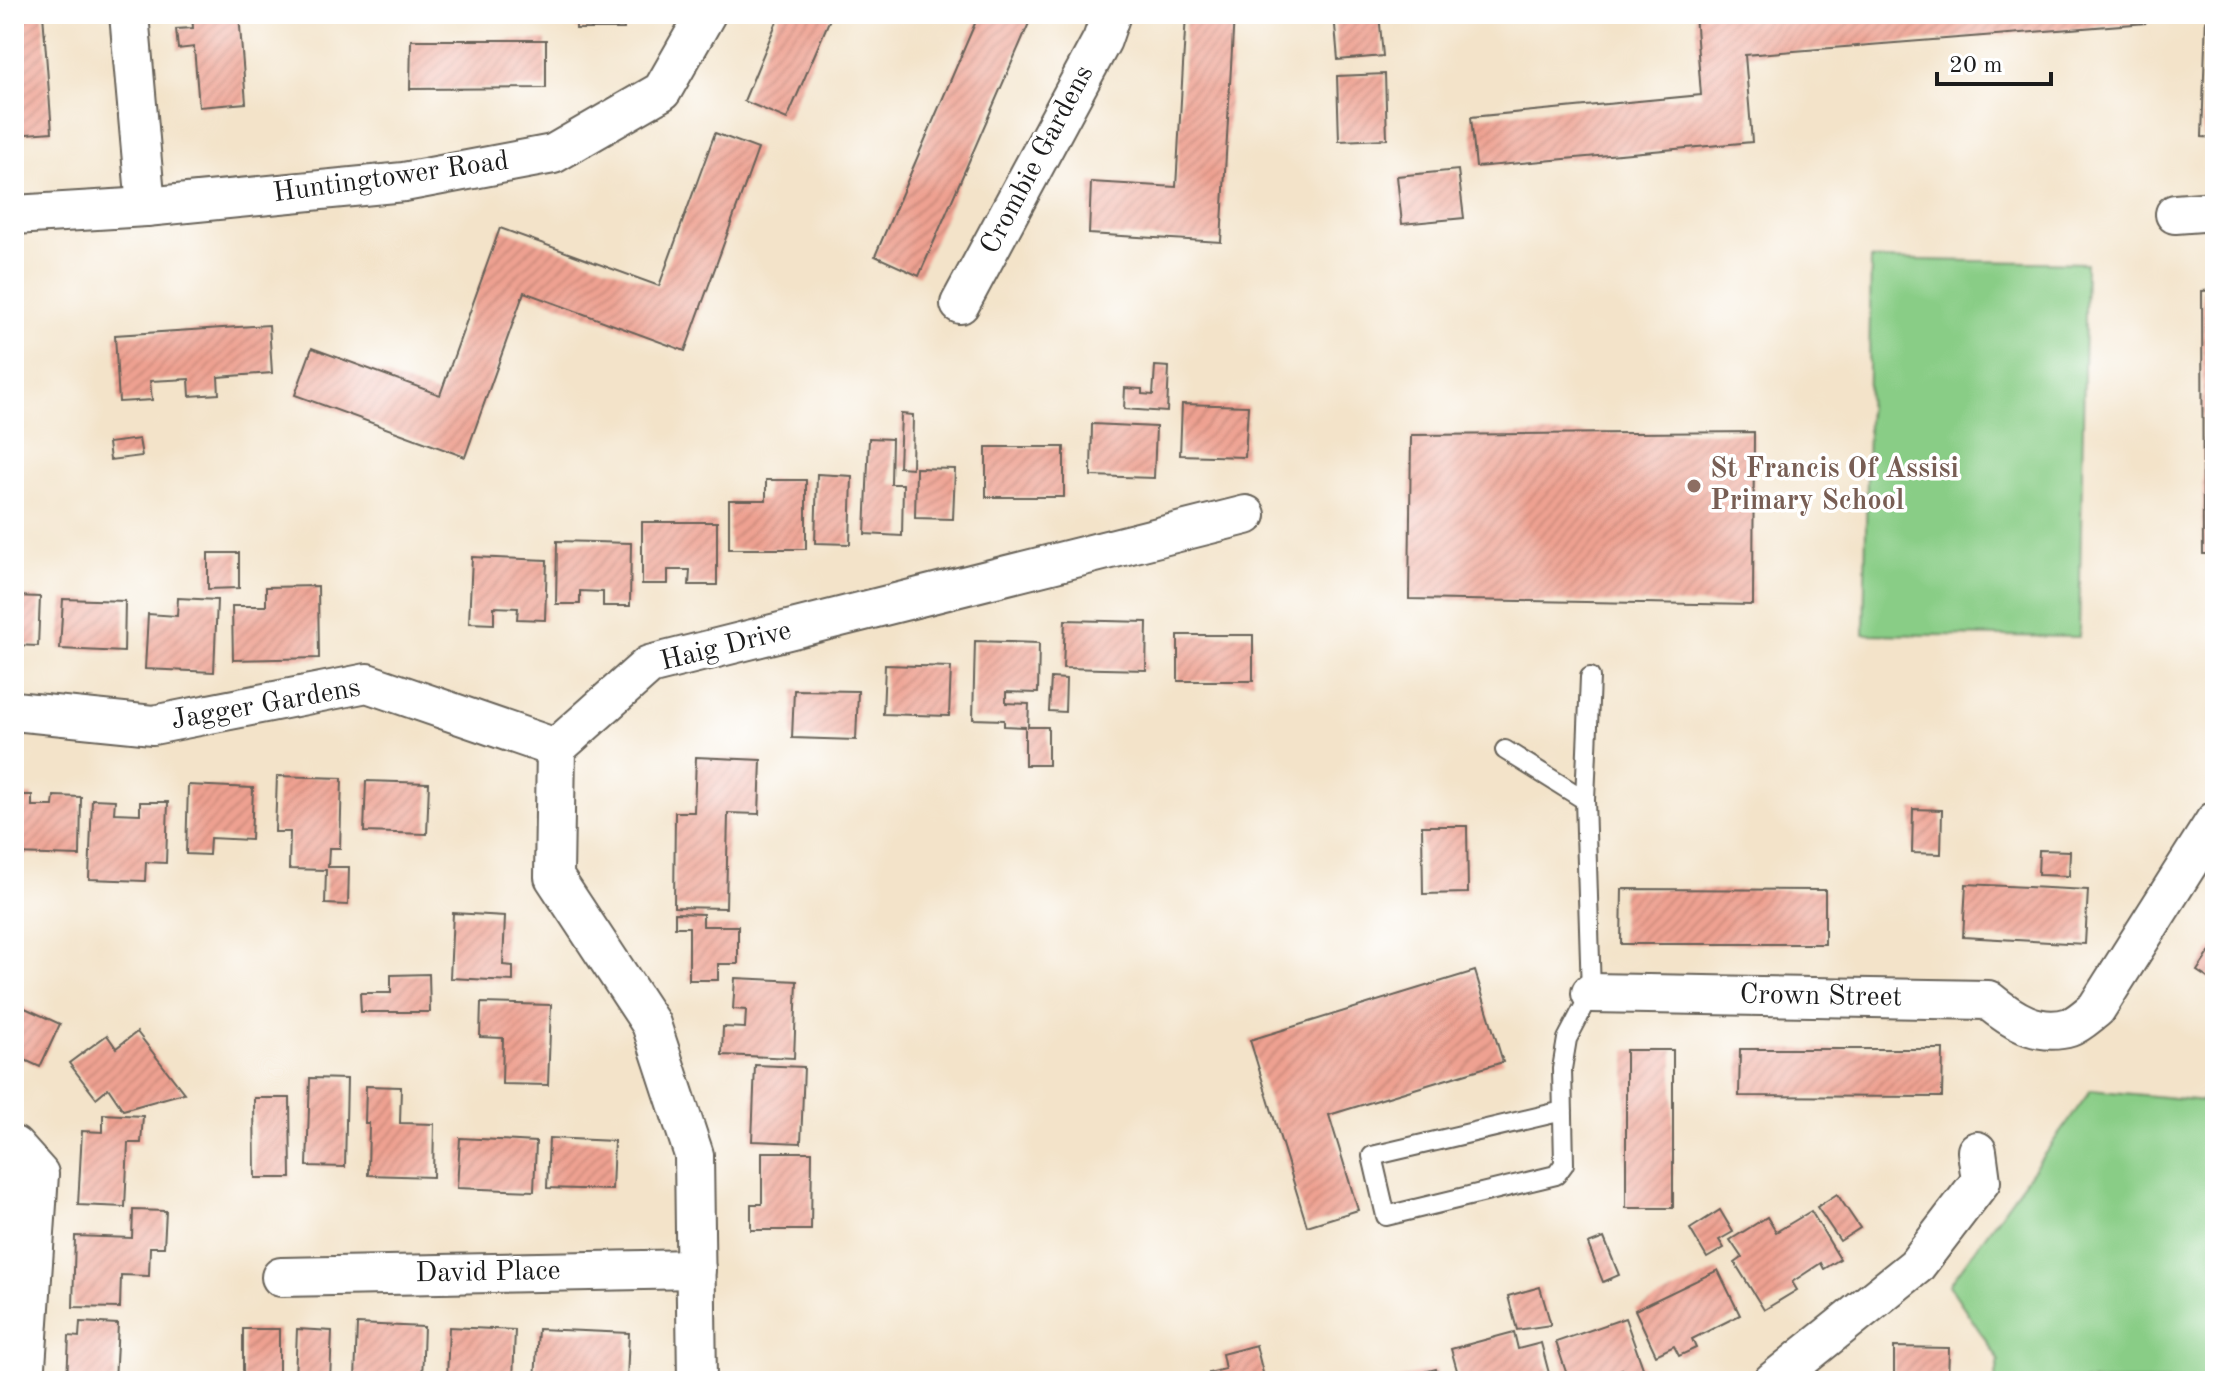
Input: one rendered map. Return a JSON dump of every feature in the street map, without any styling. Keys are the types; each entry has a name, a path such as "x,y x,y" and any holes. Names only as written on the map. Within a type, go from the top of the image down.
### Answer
{"street":[{"path":"129,14 146,207"},
{"name":"Huntingtower Road","path":"14,215 146,207 404,182 553,154 662,91 706,14"},
{"name":"Crombie Gardens","path":"960,304 1102,40 1111,14"},
{"path":"2175,214 2215,211"},
{"name":"Haig Drive","path":"556,748 649,665 1246,515"},
{"name":"Jagger Gardens","path":"14,711 153,725 367,683 556,748"},
{"path":"556,748 554,877 651,1024 694,1155 697,1381"},
{"name":"Crown Street","path":"1591,993 1988,1000 2014,1021 2043,1029 2071,1027 2096,1009 2215,821"},
{"path":"14,1146 39,1174 25,1381"},
{"path":"1773,1381 1916,1266 1981,1181 1977,1151"},
{"name":"David Place","path":"281,1277 696,1269"}],"lane":[{"path":"1563,1111 1372,1156 1386,1216 1556,1175 1564,1164 1563,1111 1562,1069 1567,1039 1591,993 1585,800 1590,677"},
{"path":"1505,750 1585,800"}],"green space":[{"path":"1871,259 2086,263 2079,637 1864,634"},
{"path":"2091,1090 2215,1102 2215,1381 1995,1381 1999,1360 1949,1285"}],"building":[{"path":"14,14 43,14 52,132 14,135"},
{"path":"192,14 239,14 246,103 199,107 194,47 178,49 176,29 193,28"},
{"path":"576,14 624,14 624,29 576,29"},
{"path":"780,14 832,14 787,119 744,101"},
{"path":"979,14 1033,14 919,276 875,256"},
{"path":"1186,14 1234,14 1221,242 1089,234 1091,182 1176,187"},
{"path":"1334,14 1379,14 1383,56 1338,60"},
{"path":"1695,14 2145,14 2146,23 1745,55 1752,142 1476,167 1471,117 1701,95"},
{"path":"2206,14 2215,14 2215,138 2202,137"},
{"path":"411,40 546,40 546,88 410,89"},
{"path":"1385,74 1387,139 1339,141 1337,76"},
{"path":"715,133 758,149 685,351 524,292 465,457 295,395 312,348 440,395 500,228 659,286"},
{"path":"1458,170 1464,218 1402,224 1397,176"},
{"path":"2215,290 2215,554 2203,554 2202,291"},
{"path":"269,325 272,373 218,377 219,394 190,396 189,379 150,381 152,400 119,402 115,335"},
{"path":"1155,366 1169,367 1167,412 1124,409 1125,388 1142,389 1142,394 1153,395"},
{"path":"1182,404 1248,406 1245,457 1180,455"},
{"path":"901,414 913,415 912,468 899,467"},
{"path":"1092,424 1156,427 1154,478 1091,476"},
{"path":"1754,432 1753,605 1409,599 1411,435"},
{"path":"869,438 892,439 891,484 903,484 902,536 865,534"},
{"path":"139,439 142,456 110,460 108,443"},
{"path":"986,447 1064,447 1064,497 986,497"},
{"path":"916,468 955,469 953,519 915,518"},
{"path":"817,474 852,476 850,544 815,543"},
{"path":"766,480 806,480 806,549 729,549 729,500 766,500"},
{"path":"642,522 717,522 717,585 689,585 690,570 668,570 668,584 642,584"},
{"path":"557,541 631,543 630,606 603,606 603,592 580,591 580,604 556,604"},
{"path":"208,553 239,553 239,588 208,589"},
{"path":"472,557 547,560 545,620 517,619 518,608 494,607 494,624 469,623"},
{"path":"318,586 319,658 233,660 232,606 266,606 266,587"},
{"path":"14,596 40,597 38,646 14,645"},
{"path":"178,598 217,600 214,672 145,669 148,614 177,616"},
{"path":"63,599 125,601 124,652 60,649"},
{"path":"1065,620 1147,622 1146,670 1063,668"},
{"path":"1178,635 1253,635 1253,681 1178,681"},
{"path":"975,641 1039,643 1038,693 1006,692 1006,703 1029,704 1028,727 1048,727 1048,765 1025,765 1025,727 1004,726 1004,720 973,719"},
{"path":"885,665 951,667 949,716 883,714"},
{"path":"1051,678 1066,679 1065,712 1049,711"},
{"path":"794,690 858,691 856,740 792,738"},
{"path":"696,757 761,760 759,814 728,813 726,908 674,907 675,812 694,812"},
{"path":"277,776 342,778 340,848 329,848 328,867 349,867 348,905 325,904 326,870 289,869 290,832 275,832"},
{"path":"366,781 429,783 427,834 364,832"},
{"path":"188,785 253,788 251,840 210,838 209,855 186,854"},
{"path":"14,795 32,795 32,806 53,806 54,796 81,797 80,856 14,854"},
{"path":"92,799 115,800 114,813 140,814 140,802 168,802 166,863 146,862 145,881 89,879"},
{"path":"1913,809 1942,810 1941,854 1912,853"},
{"path":"1422,826 1467,826 1468,893 1423,894"},
{"path":"2039,850 2070,851 2069,876 2038,875"},
{"path":"1966,884 2088,890 2085,944 1963,937"},
{"path":"1622,889 1825,890 1825,944 1621,944"},
{"path":"453,913 505,916 503,965 513,966 513,981 450,978"},
{"path":"675,913 703,914 703,926 738,926 738,964 718,964 718,980 689,980 689,927 675,927"},
{"path":"2215,944 2215,983 2197,971"},
{"path":"1475,971 1503,1062 1329,1115 1358,1210 1307,1226 1250,1040"},
{"path":"429,974 430,1012 361,1012 360,993 391,993 391,975"},
{"path":"735,978 797,981 794,1058 722,1055 723,1027 745,1028 746,1010 733,1009"},
{"path":"14,1003 60,1024 40,1067 14,1055"},
{"path":"481,1003 551,1005 548,1085 502,1084 503,1038 480,1037"},
{"path":"137,1032 184,1093 123,1110 108,1088 96,1098 69,1063 107,1035 116,1048"},
{"path":"1740,1049 1943,1049 1942,1097 1739,1096"},
{"path":"1626,1050 1673,1050 1673,1208 1626,1208"},
{"path":"755,1065 804,1067 801,1143 752,1141"},
{"path":"310,1078 347,1079 345,1167 307,1166"},
{"path":"366,1086 401,1087 400,1123 434,1124 433,1177 368,1175"},
{"path":"254,1098 290,1098 291,1178 255,1178"},
{"path":"103,1114 143,1116 141,1143 128,1143 125,1207 78,1205 82,1131 103,1132"},
{"path":"460,1138 536,1142 534,1191 457,1188"},
{"path":"549,1138 614,1141 612,1190 547,1188"},
{"path":"762,1152 812,1152 811,1230 751,1230 751,1204 762,1204"},
{"path":"1837,1194 1860,1228 1840,1241 1817,1207"},
{"path":"133,1210 166,1211 164,1247 150,1247 149,1276 121,1275 120,1308 73,1307 75,1236 132,1238"},
{"path":"1720,1210 1733,1232 1719,1240 1724,1248 1707,1258 1690,1229"},
{"path":"1811,1211 1840,1259 1824,1269 1821,1263 1792,1282 1797,1290 1764,1310 1735,1263 1742,1258 1730,1240 1767,1217 1776,1232"},
{"path":"1604,1238 1619,1275 1603,1282 1588,1244"},
{"path":"1718,1270 1740,1315 1692,1339 1696,1348 1679,1356 1674,1346 1656,1355 1635,1310"},
{"path":"1540,1287 1551,1325 1517,1330 1508,1296"},
{"path":"1625,1318 1643,1368 1625,1375 1622,1369 1592,1381 1569,1381 1556,1342"},
{"path":"80,1322 118,1324 115,1381 67,1381 69,1336 79,1337"},
{"path":"357,1324 424,1327 422,1380 387,1378 387,1381 355,1381"},
{"path":"449,1327 515,1330 513,1381 447,1379"},
{"path":"243,1329 279,1329 279,1378 243,1379"},
{"path":"297,1329 332,1331 330,1381 295,1379"},
{"path":"538,1329 629,1333 627,1381 535,1381"},
{"path":"1514,1332 1518,1349 1541,1343 1551,1381 1460,1381 1451,1349"},
{"path":"1256,1345 1265,1381 1211,1381 1209,1373 1225,1369 1222,1354"},
{"path":"1894,1347 1949,1348 1948,1381 1894,1381"},
{"path":"1436,1369 1439,1381 1393,1381 1393,1380"}],"place":[{"name":"St Francis Of Assisi Primary School","path":"1694,486"}]}
